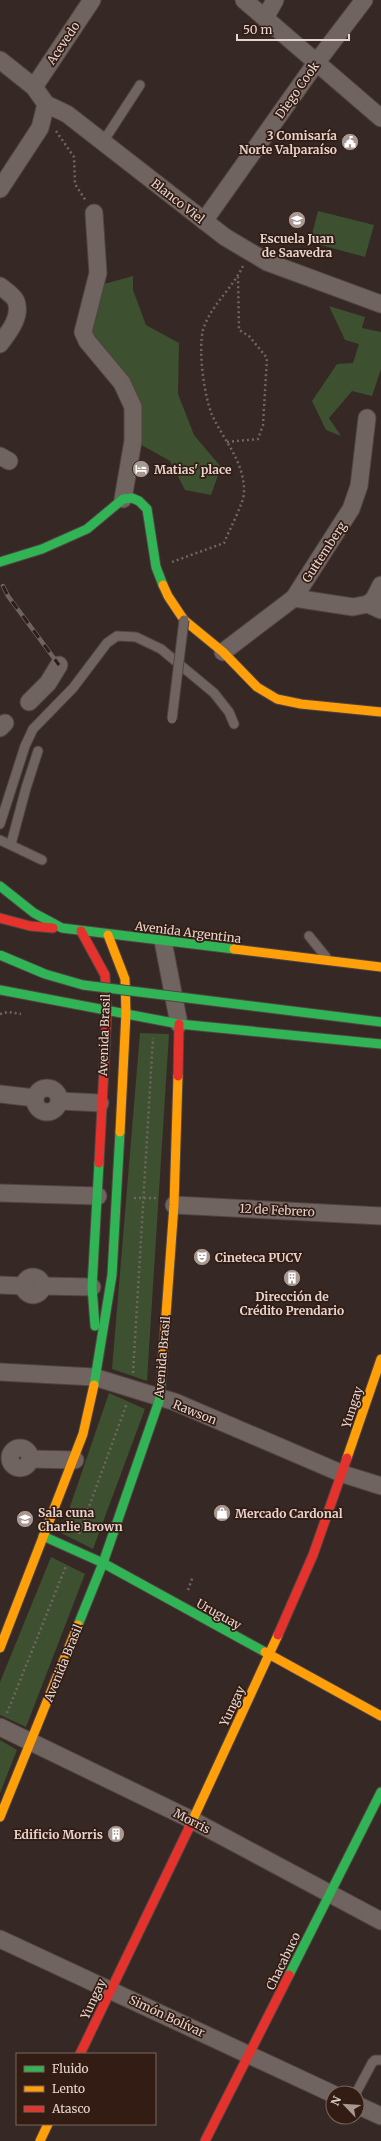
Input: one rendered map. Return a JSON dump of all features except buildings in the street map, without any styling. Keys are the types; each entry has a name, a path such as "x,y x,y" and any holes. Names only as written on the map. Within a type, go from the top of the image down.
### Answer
{"main road":[{"path":"0,562 42,549 86,529 123,499 132,498 139,501 147,509 156,567 168,596 184,620 223,652 257,687 278,699 301,704 381,712"},
{"name":"Avenida Argentina","path":"2,888 34,912 62,928 81,932 381,967"},
{"path":"0,918 30,926 62,928"},
{"name":"Avenida Brasil","path":"81,932 105,975 107,1011 100,1103 98,1196 92,1287 97,1359"},
{"name":"Avenida Brasil","path":"0,1648 43,1536 75,1460 90,1408 112,1275 126,1013 124,979 108,935"},
{"path":"0,955 45,974 83,985 381,1022"},
{"path":"0,990 16,995 126,1013 179,1024 381,1044"},
{"path":"6,999 16,995"},
{"name":"Avenida Brasil","path":"0,1817 103,1563 160,1398 174,1201 179,1024"},
{"name":"Yungay","path":"80,2053 269,1655 313,1554 343,1474 381,1359"},
{"name":"Uruguay","path":"43,1536 103,1563 381,1716"},
{"name":"Chacabuco","path":"208,2140 381,1792"},
{"path":"40,2141 48,2125"}],"street":[{"name":"Acevedo","path":"34,86 92,0"},
{"path":"244,0 381,118"},
{"path":"265,18 275,0"},
{"name":"Diego Cook","path":"204,221 316,63 364,0"},
{"path":"0,60 34,86 45,111 40,128 0,189"},
{"name":"Blanco Viel","path":"45,111 67,114 225,237 267,262 381,304"},
{"path":"94,213 98,273 83,332 87,341 122,383 133,407 133,441 123,499"},
{"path":"0,286 16,301 16,319 0,344"},
{"name":"Guttemberg","path":"223,652 294,598 351,509 359,486 367,418"},
{"path":"294,598 353,607 374,607 374,599 381,585"},
{"path":"29,702 48,683 59,665"},
{"name":"Avenida Brasil","path":"163,941 179,1024"},
{"path":"0,1094 35,1098 37,1106 46,1112 57,1108 60,1101 100,1103"},
{"path":"0,1193 98,1196"},
{"name":"12 de Febrero","path":"174,1201 381,1216"},
{"path":"0,1285 24,1286 27,1293 33,1295 40,1292 42,1286 92,1287"},
{"name":"Rawson","path":"0,1372 94,1377 175,1402 343,1474 381,1486"},
{"path":"5,1456 19,1468 26,1466 30,1459 75,1460"},
{"name":"Morris","path":"0,1726 192,1820 381,1920"},
{"name":"Simón Bolívar","path":"0,1939 325,2090"},
{"path":"365,2109 381,2116"}],"lane":[{"path":"103,142 140,85"},
{"path":"172,719 184,620"},
{"path":"0,824 25,746 33,729 73,688 107,643 117,636 136,637 167,654 214,693 229,712 234,724"},
{"path":"12,844 26,788 38,751"},
{"path":"0,840 12,844 42,860"},
{"path":"309,936 329,961"},
{"path":"360,2085 372,2063 375,2060 381,2060"}],"path":[{"path":"45,111 74,157 75,184 94,213"},
{"path":"156,567 224,544 244,494 240,464 227,442 212,414 204,377 202,348 204,330 213,311 238,276 239,330 249,336 267,358 263,425 258,439 227,442"},
{"path":"116,1197 174,1201"}],"green space":[{"path":"318,211 374,225 365,257 310,242"},
{"path":"133,276 133,290 146,325 179,343 178,394 194,435 221,467 211,495 185,490 170,461 138,443 138,400 89,333 104,284"},
{"path":"329,306 365,317 362,328 381,332 381,369 372,396 352,391 329,418 341,436 326,430 312,401 337,364 353,363 359,344 345,340"},
{"path":"140,1033 169,1034 147,1381 112,1369"},
{"path":"109,1393 145,1409 93,1549 61,1533"},
{"path":"51,1557 85,1574 26,1727 0,1715 0,1682"},
{"path":"0,1740 17,1750 0,1793"}],"railway":[{"path":"3,586 8,596 59,665"}],"traffic: fast":[{"path":"0,562 42,549 87,529 123,499 132,498 139,501 147,509 156,567 163,585"},
{"path":"0,886 34,913 62,928 234,949"},
{"path":"0,955 45,974 83,985 381,1022"},
{"path":"0,990 179,1024 381,1044"},
{"path":"94,1385 112,1275 120,1132"},
{"path":"95,1326 92,1287 99,1163"},
{"path":"78,1625 103,1563 160,1398 163,1356"},
{"path":"43,1536 103,1563 265,1652"},
{"path":"289,1975 381,1792"}],"traffic: slow":[{"path":"163,585 168,596 184,620 223,652 257,687 277,699 301,704 381,712"},
{"path":"108,935 125,979 126,1013 120,1132"},
{"path":"234,949 381,967"},
{"path":"163,1356 174,1205 178,1076"},
{"path":"347,1458 381,1359"},
{"path":"0,1648 83,1434 94,1385"},
{"path":"0,1817 78,1625"},
{"path":"189,1828 278,1635"},
{"path":"265,1652 381,1716"},
{"path":"40,2141 48,2125"}],"traffic: jam":[{"path":"0,918 30,926 53,928"},
{"path":"81,931 105,975 107,1011 99,1163"},
{"path":"178,1076 179,1024"},
{"path":"278,1635 313,1555 347,1458"},
{"path":"80,2053 189,1828"},
{"path":"205,2141 289,1975"}],"place":[{"name":"3 Comisaría Norte Valparaíso","path":"350,142"},
{"name":"Escuela Juan de Saavedra","path":"297,220"},
{"name":"Matias' place","path":"141,469"},
{"name":"Cineteca PUCV","path":"202,1257"},
{"name":"Dirección de Crédito Prendario","path":"292,1278"},
{"name":"Mercado Cardonal","path":"222,1513"},
{"name":"Sala cuna Charlie Brown","path":"25,1519"},
{"name":"Edificio Morris","path":"116,1834"}]}
